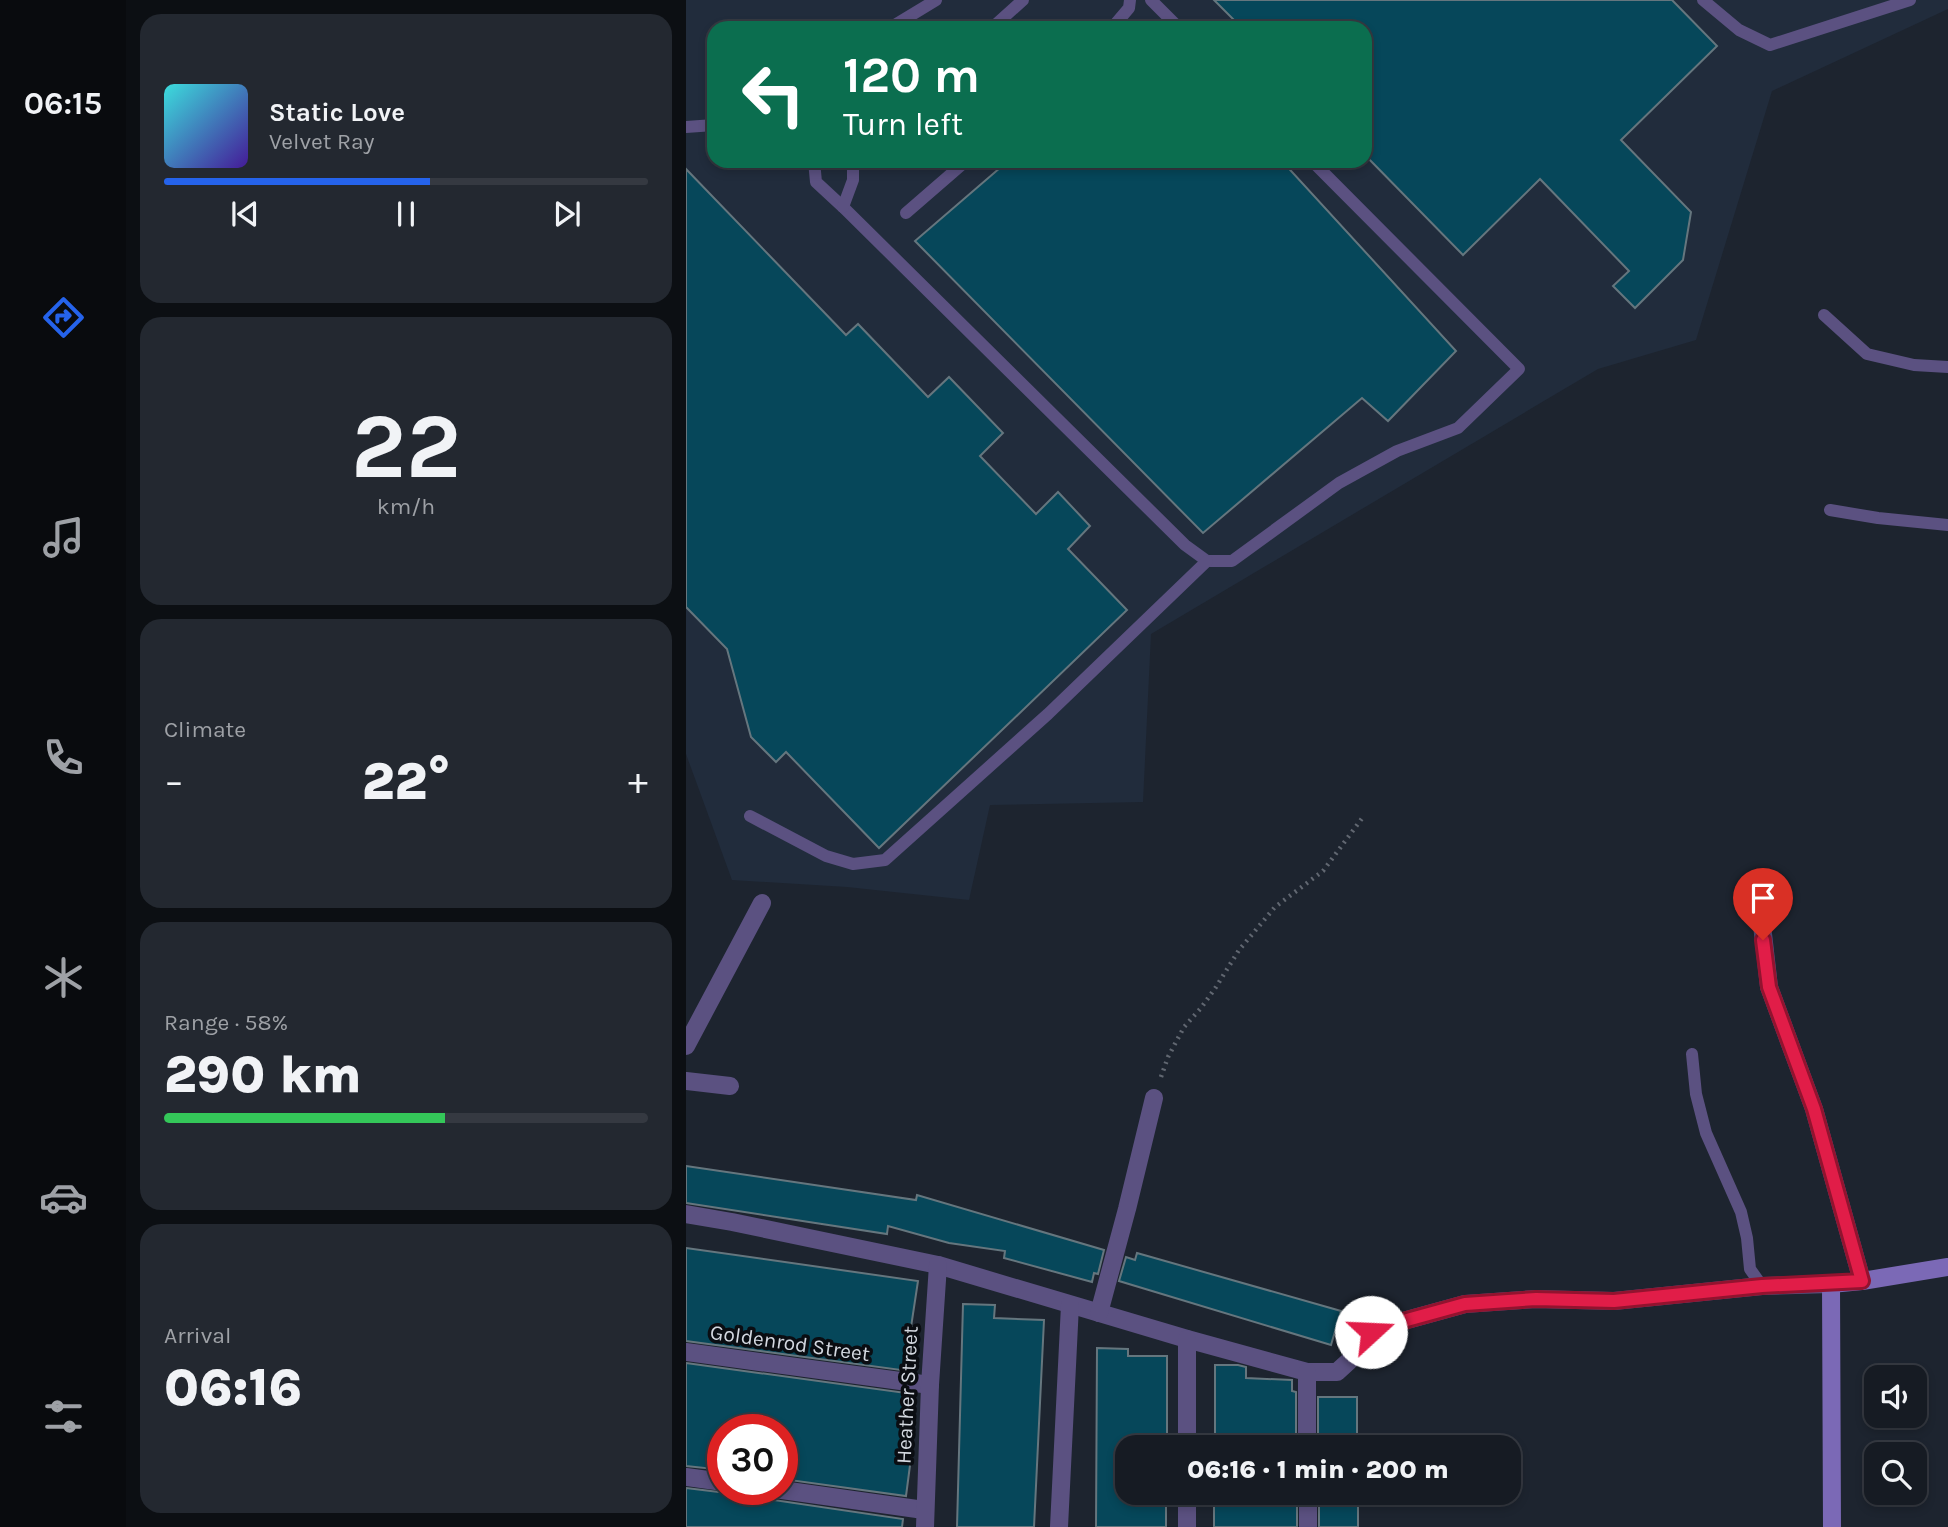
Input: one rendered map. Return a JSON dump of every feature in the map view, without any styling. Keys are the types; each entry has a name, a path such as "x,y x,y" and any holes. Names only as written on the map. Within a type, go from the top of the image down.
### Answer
{"street":[{"path":"686,1045 762,902"},
{"path":"1761,916 1769,987 1814,1109 1862,1281"},
{"path":"686,1081 730,1087"},
{"path":"1099,1313 1154,1098"},
{"path":"686,1214 938,1265 1307,1372 1337,1372 1371,1332 1465,1304 1536,1299 1614,1301 1762,1286 1862,1281 1948,1267"},
{"name":"Heather Street","path":"924,1518 938,1265"},
{"path":"1831,1284 1832,1527"},
{"path":"1059,1527 1070,1305"},
{"path":"1187,1339 1187,1435"},
{"name":"Goldenrod Street","path":"686,1352 930,1385"},
{"path":"1307,1372 1307,1435"},
{"path":"686,1477 707,1480"},
{"path":"798,1493 924,1518"},
{"path":"1186,1527 1187,1505"},
{"path":"1308,1505 1308,1527"}],"lane":[{"path":"902,21 936,0"},
{"path":"1000,21 1023,0"},
{"path":"1118,21 1129,8 1130,0"},
{"path":"1151,0 1172,21"},
{"path":"1703,0 1739,30 1770,45 1910,0"},
{"path":"686,127 707,126"},
{"path":"815,168 816,183 843,206 1185,545 1207,561 1232,561 1339,483 1397,451 1458,428 1519,369 1319,168"},
{"path":"843,206 853,180 853,168"},
{"path":"906,213 958,168"},
{"path":"1824,315 1867,354 1914,365 1948,367"},
{"path":"1830,510 1948,526"},
{"path":"750,816 827,856 853,864 885,860 1048,715 1207,561"},
{"path":"1692,1055 1696,1094 1706,1133 1741,1212 1750,1269 1762,1286"}],"path":[{"path":"1154,1098 1168,1057 1184,1027 1201,1008 1240,950 1275,907 1323,871 1363,817"}],"shaded area":[{"path":"686,0 1948,0 1948,9 1772,91 1696,340 1598,369 1151,634 1143,802 990,805 969,900 847,887 732,880 686,754"}],"building":[{"path":"1214,0 1672,0 1717,46 1621,140 1691,212 1683,260 1635,308 1613,286 1629,271 1540,179 1463,255 1372,162 1372,21 1235,21"},
{"path":"1000,168 1288,168 1456,351 1388,421 1362,398 1203,533 915,241"},
{"path":"686,169 846,335 858,324 928,397 949,377 1003,433 980,456 1036,514 1058,492 1090,526 1068,549 1127,610 879,848 786,752 776,762 751,737 727,649 686,607"},
{"path":"686,1166 916,1200 917,1195 1104,1250 1098,1274 1094,1273 1092,1282 1004,1258 1005,1251 949,1243 888,1226 887,1234 686,1203"},
{"path":"686,1248 918,1281 908,1371 686,1341"},
{"path":"1137,1253 1341,1311 1331,1345 1119,1281 1126,1257 1135,1260"},
{"path":"963,1304 995,1305 994,1318 1044,1320 1034,1527 957,1527"},
{"path":"1097,1348 1128,1349 1128,1356 1167,1356 1167,1435 1115,1435 1115,1505 1166,1505 1166,1527 1096,1527"},
{"path":"686,1363 906,1393 905,1398 915,1399 908,1449 912,1450 906,1496 798,1481 798,1414 707,1414 707,1468 686,1466"},
{"path":"1215,1365 1246,1367 1246,1378 1292,1380 1292,1391 1296,1392 1296,1435 1215,1435"},
{"path":"1318,1397 1357,1397 1357,1435 1318,1435"},
{"path":"686,1488 707,1491 707,1505 798,1503 903,1519 902,1527 686,1527"},
{"path":"1214,1505 1297,1505 1297,1527 1214,1527"},
{"path":"1319,1505 1358,1505 1358,1527 1319,1527"}],"route":[{"path":"1371,1332 1465,1304 1536,1299 1614,1301 1762,1286 1862,1281 1814,1109 1769,987 1763,940"}]}
